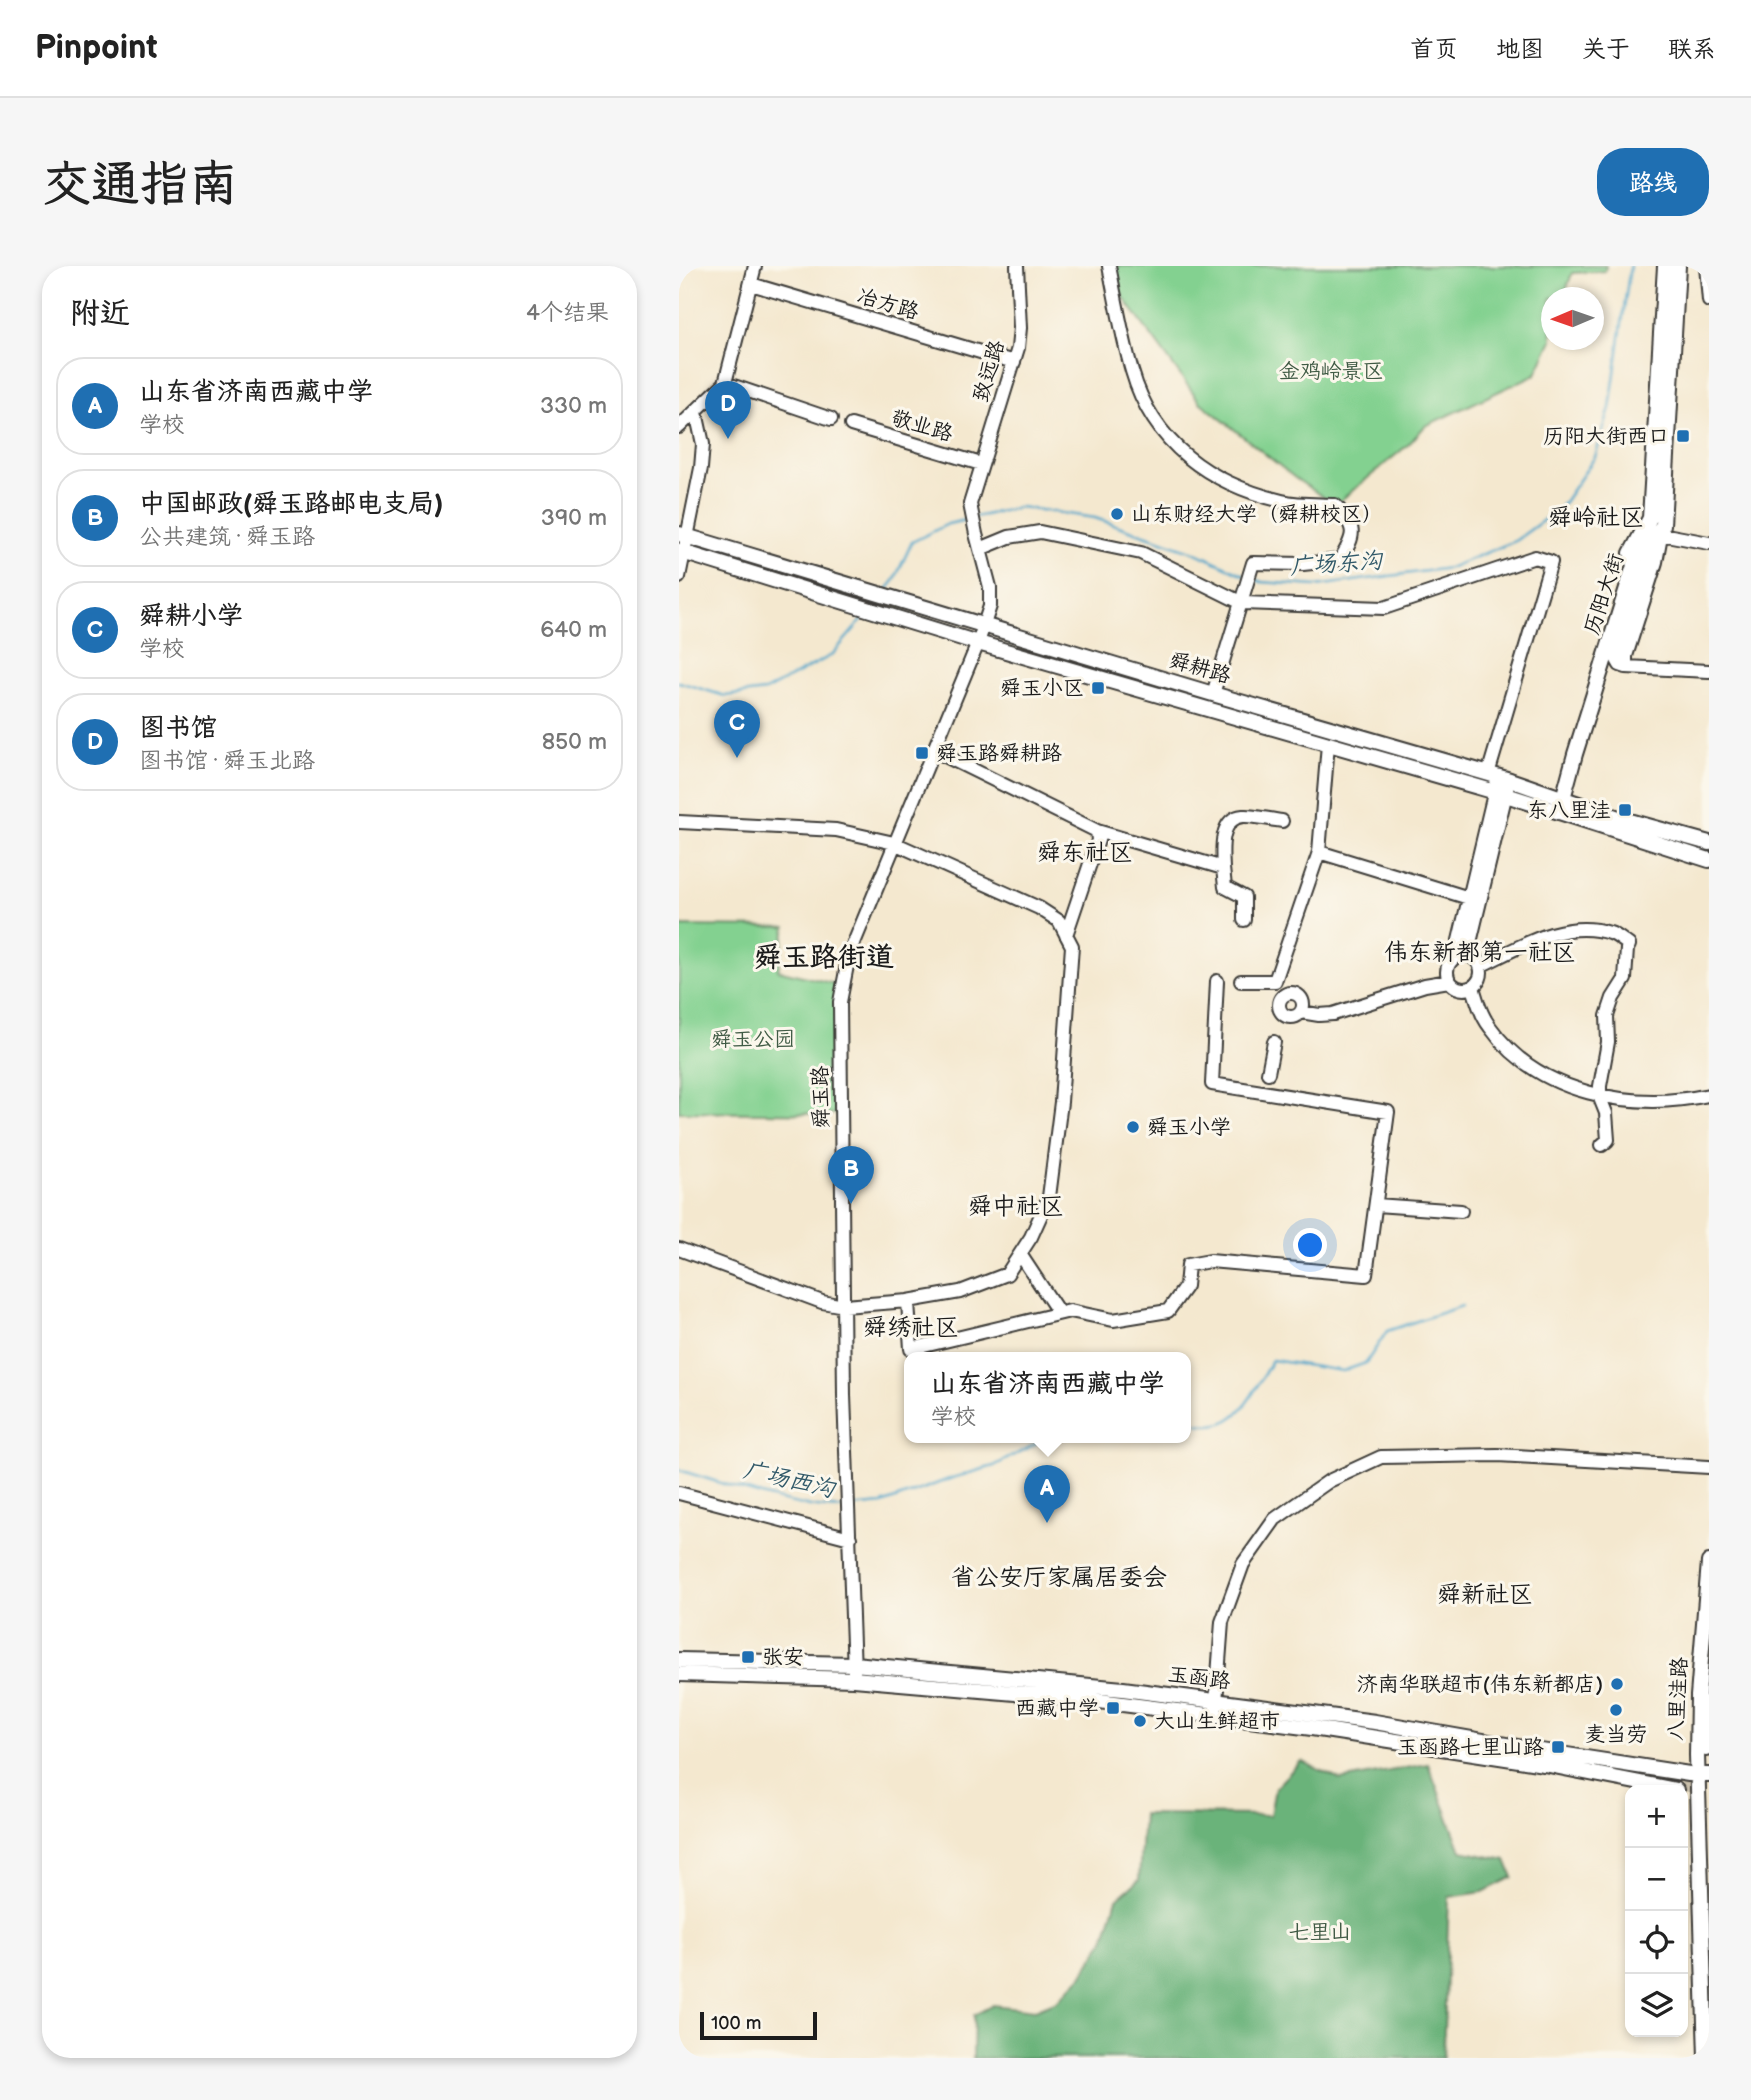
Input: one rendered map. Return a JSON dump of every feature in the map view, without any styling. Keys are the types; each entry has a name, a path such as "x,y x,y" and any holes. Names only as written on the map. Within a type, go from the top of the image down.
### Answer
{"main road":[{"name":"历阳大街","path":"1557,804 1631,554 1656,529 1665,266"},
{"name":"历阳大街","path":"1557,804 1637,556 1656,529 1678,266"},
{"name":"舜耕路","path":"683,536 1213,694 1499,784 1709,860"},
{"name":"舜耕路","path":"681,552 978,643 1328,744 1499,784"},
{"name":"舜耕路","path":"1557,804 1709,843"},
{"name":"八里洼路","path":"1704,1775 1698,1696 1709,1562"},
{"name":"玉函路","path":"679,1660 854,1664 1123,1689 1651,1785"},
{"name":"玉函路","path":"679,1674 855,1679 1375,1722 1541,1751 1704,1775"},
{"name":"八里洼路","path":"1704,1797 1709,1702"},
{"path":"1704,1797 1709,1964"},
{"path":"1704,1797 1706,2058"}],"street":[{"path":"679,427 725,383 755,266"},
{"name":"致远路","path":"971,507 975,484 1014,362 1020,328 1017,266"},
{"path":"1109,266 1132,373 1159,427 1179,452 1235,487 1285,502 1335,505 1350,521 1352,541 1340,560 1303,564 1254,563 1213,694"},
{"path":"1706,266 1709,301"},
{"name":"冶方路","path":"751,284 1014,362"},
{"path":"725,383 831,419"},
{"path":"679,577 683,536 701,468 703,444 696,412"},
{"name":"敬业路","path":"851,425 981,464"},
{"name":"舜玉路","path":"855,1679 848,1502 839,1011 849,955 978,643 990,606 990,587 971,507"},
{"path":"1709,543 1656,529 1649,559 1617,647 1616,658 1626,667 1709,671"},
{"path":"980,549 1009,537 1040,532 1142,553 1242,603 1384,608 1535,557 1551,562 1461,956 1448,966 1449,981"},
{"path":"1328,744 1319,852 1275,981 1281,998 1279,1008 1285,1016 1296,1016 1301,1012 1333,1014 1425,985 1449,981 1463,989 1473,987 1481,978 1480,966 1472,957 1461,956"},
{"path":"933,750 1097,831 1223,868"},
{"path":"1461,956 1469,898 1499,784"},
{"path":"1244,920 1244,897 1226,887 1222,842 1228,824 1241,816 1282,821"},
{"path":"679,822 836,830 894,843 1039,908 1059,921 1072,946 1066,1042 1049,1197 1031,1237 1007,1274 960,1292 908,1301 844,1306 822,1302 679,1249"},
{"path":"1066,935 1098,840 1097,831"},
{"path":"1319,852 1469,898"},
{"path":"1480,966 1536,938 1567,930 1611,933 1629,945 1625,979 1613,998 1607,1016 1608,1042 1600,1094 1606,1113 1608,1140 1602,1145"},
{"path":"908,1301 912,1349 1070,1311 1113,1320 1168,1311 1186,1286 1188,1265 1210,1261 1366,1275 1388,1112 1212,1084 1217,981"},
{"path":"1241,981 1275,981"},
{"path":"1473,987 1489,1026 1508,1049 1560,1084 1619,1100 1669,1101 1709,1095"},
{"path":"1268,1073 1274,1042"},
{"path":"1375,1205 1461,1211"},
{"path":"1020,1254 1059,1313"},
{"path":"1216,1708 1222,1622 1243,1564 1275,1519 1329,1481 1381,1457 1497,1455 1709,1467"},
{"path":"679,1493 850,1531"}],"green space":[{"name":"金鸡岭景区","path":"1108,266 1606,266 1605,271 1572,273 1567,287 1541,287 1541,350 1547,350 1536,374 1425,426 1409,444 1335,505 1295,478 1200,402 1112,282"},
{"name":"舜玉公园","path":"679,926 786,927 778,970 835,984 836,1114 679,1112"},
{"name":"七里山","path":"1301,1761 1340,1780 1428,1764 1461,1851 1506,1860 1513,1877 1483,1892 1449,1897 1443,2058 973,2058 974,2015 993,2005 1035,2010 1057,2001 1082,1976 1104,1940 1117,1899 1139,1880 1143,1814 1270,1815 1275,1788"}],"waterway":[{"name":"广场东沟","path":"1253,579 1316,586 1449,568 1515,541 1560,508 1595,457 1610,408 1630,266"},
{"name":"广场东沟","path":"976,517 1020,507 1095,518 1194,552 1244,575"},
{"name":"广场东沟","path":"885,592 894,581 912,542 948,524 970,519"},
{"name":"广场东沟","path":"679,682 725,696 765,691 832,655 868,613"},
{"name":"广场西沟","path":"1191,1422 1202,1425 1229,1420 1248,1401 1272,1360 1343,1371 1366,1363 1387,1331 1462,1306"},
{"name":"广场西沟","path":"851,1507 882,1504 952,1478 994,1466 1037,1443"},
{"name":"广场西沟","path":"679,1470 785,1501 807,1506 845,1508"}],"tunnel":[{"path":"1630,1771 1709,1787"}],"place":[{"name":"历阳大街西口","path":"1683,436"},
{"name":"图书馆","path":"728,439"},
{"name":"山东财经大学（舜耕校区）","path":"1117,514"},
{"name":"舜玉小区","path":"1098,688"},
{"name":"舜玉路舜耕路","path":"922,753"},
{"name":"舜耕小学","path":"737,758"},
{"name":"东八里洼","path":"1625,810"},
{"name":"舜玉小学","path":"1133,1127"},
{"name":"中国邮政(舜玉路邮电支局)","path":"851,1204"},
{"name":"山东省济南西藏中学","path":"1047,1523"},
{"name":"张安","path":"748,1657"},
{"name":"济南华联超市(伟东新都店)","path":"1617,1684"},
{"name":"西藏中学","path":"1113,1708"},
{"name":"麦当劳","path":"1616,1710"},
{"name":"大山生鲜超市","path":"1140,1721"},
{"name":"玉函路七里山路","path":"1558,1747"}],"district":[{"name":"舜岭社区","path":"1596,517"},
{"name":"舜东社区","path":"1085,852"},
{"name":"伟东新都第一社区","path":"1480,952"},
{"name":"舜玉路街道","path":"824,957"},
{"name":"舜中社区","path":"1016,1206"},
{"name":"舜绣社区","path":"911,1327"},
{"name":"省公安厅家属居委会","path":"1059,1577"},
{"name":"舜新社区","path":"1485,1594"}]}
